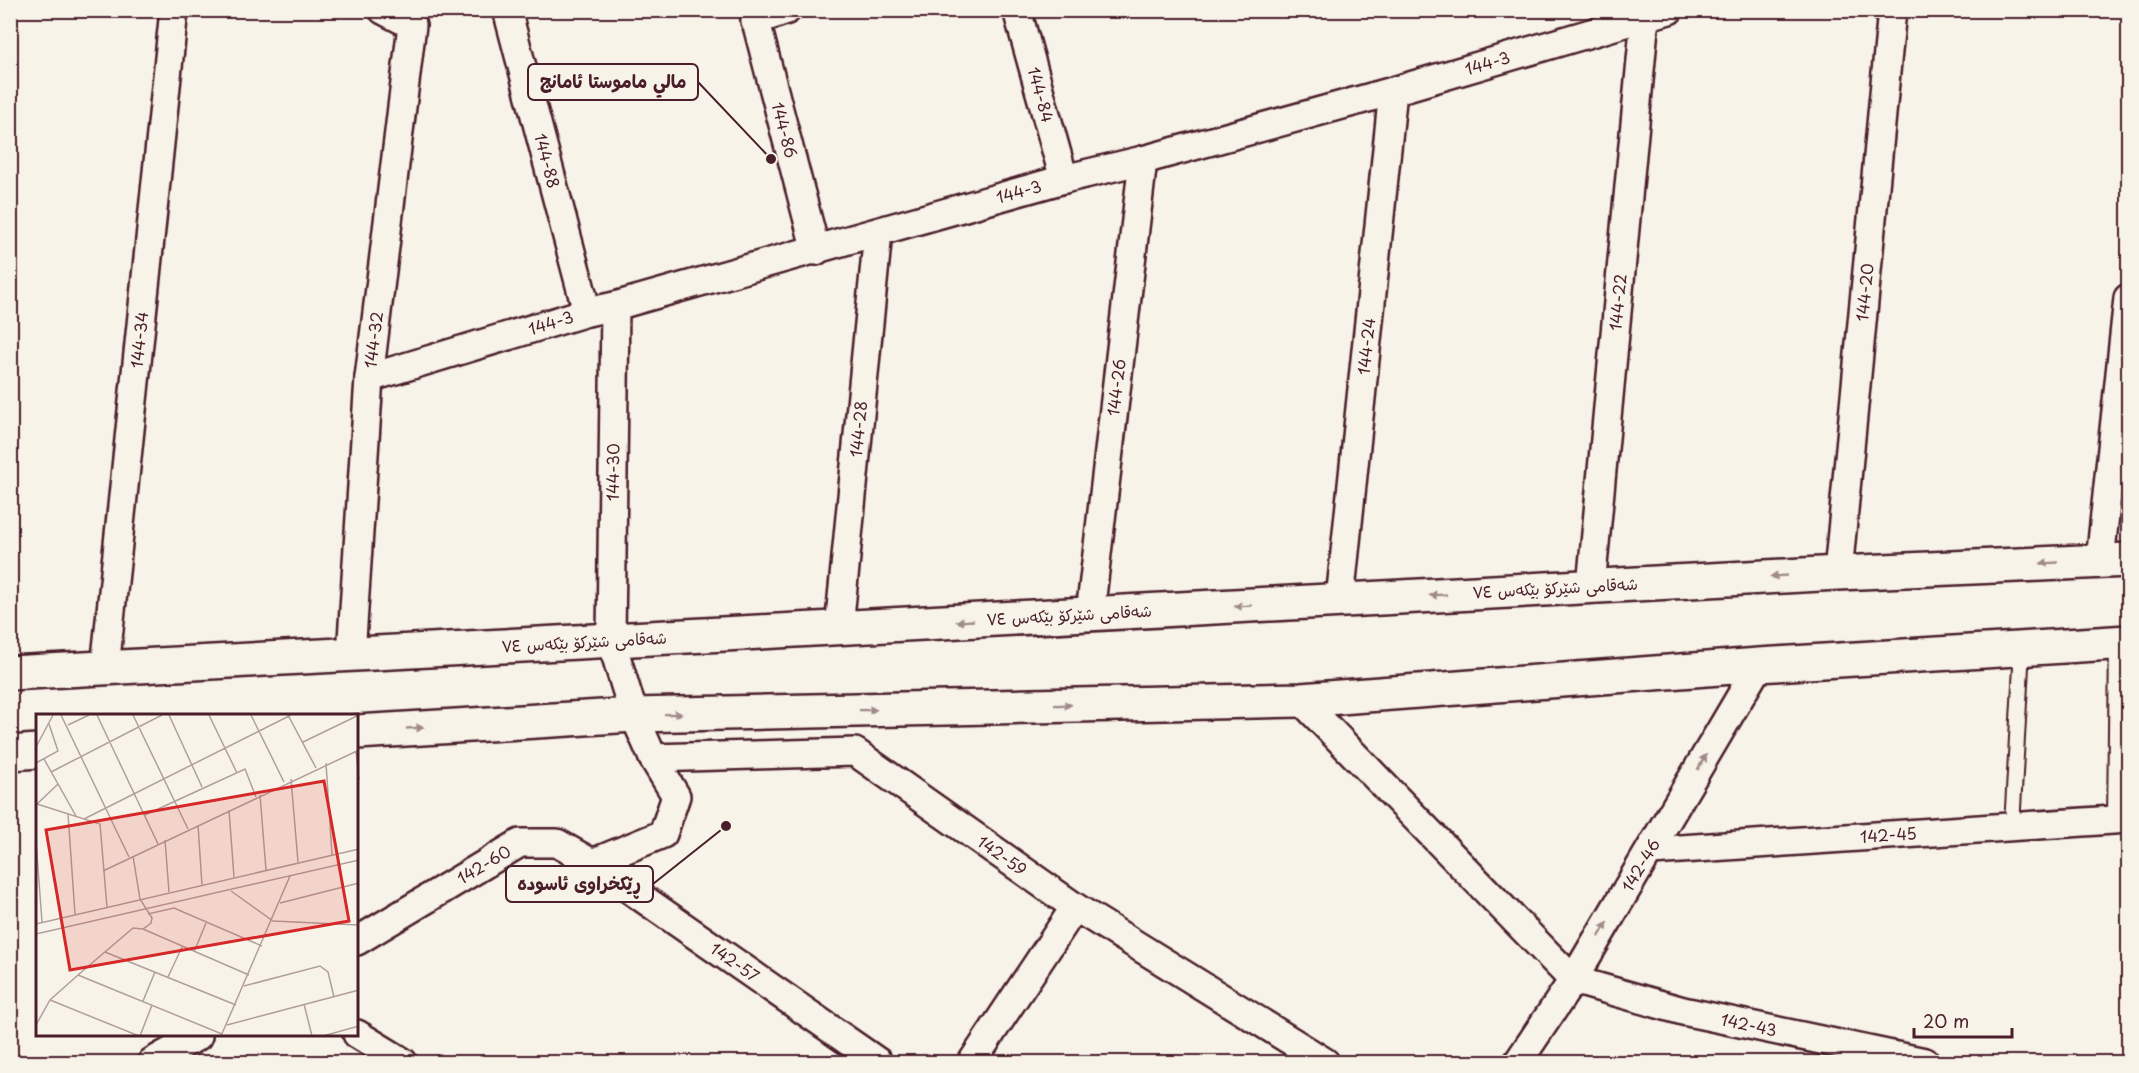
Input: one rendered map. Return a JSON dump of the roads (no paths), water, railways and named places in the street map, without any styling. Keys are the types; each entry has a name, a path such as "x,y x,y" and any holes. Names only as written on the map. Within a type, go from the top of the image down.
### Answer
{"street":[{"name":"144-34","path":"105,668 174,10"},
{"name":"144-32","path":"351,655 369,378 412,25 383,10"},
{"name":"144-88","path":"507,10 587,312"},
{"path":"754,16 787,10"},
{"name":"144-84","path":"1017,10 1064,179"},
{"name":"144-20","path":"1838,573 1892,10"},
{"name":"144-3","path":"369,378 587,312 816,251 1064,179 1143,160 1393,91 1608,20 1657,14"},
{"name":"144-22","path":"1591,586 1657,14"},
{"name":"144-86","path":"754,16 816,251"},
{"name":"144-24","path":"1340,600 1393,91"},
{"name":"144-26","path":"1090,614 1143,160"},
{"name":"144-28","path":"839,628 878,232"},
{"path":"2114,561 2128,298"},
{"name":"144-30","path":"615,306 611,640 634,715"},
{"name":"شەقامی شێرکۆ بێکەس ٧٤","path":"10,673 1591,586 2114,561"},
{"path":"358,732 634,715 1301,700 1759,665 2123,642"},
{"name":"142-46","path":"1518,1062 1573,980 1759,665"},
{"path":"1301,700 1573,980"},
{"path":"592,862 663,834 676,796 653,758 634,715"},
{"path":"10,753 36,751"},
{"name":"142-59","path":"653,758 855,752 1075,907 1325,1062"},
{"name":"142-45","path":"1651,850 2122,819"},
{"name":"142-60","path":"358,940 520,843 557,843 592,862"},
{"name":"142-57","path":"592,862 865,1059"},
{"path":"972,1062 1075,907"},
{"name":"142-43","path":"1573,980 1683,1011 1925,1062"},
{"path":"358,1035 403,1062"},
{"path":"152,1062 195,1037"}],"lane":[{"path":"2122,819 2123,642"},
{"path":"2012,826 2022,649"}],"place":[{"name":"مالي ماموستا ئامانج","path":"771,159"},
{"name":"ڕێکخراوی ئاسودە","path":"726,826"}]}
